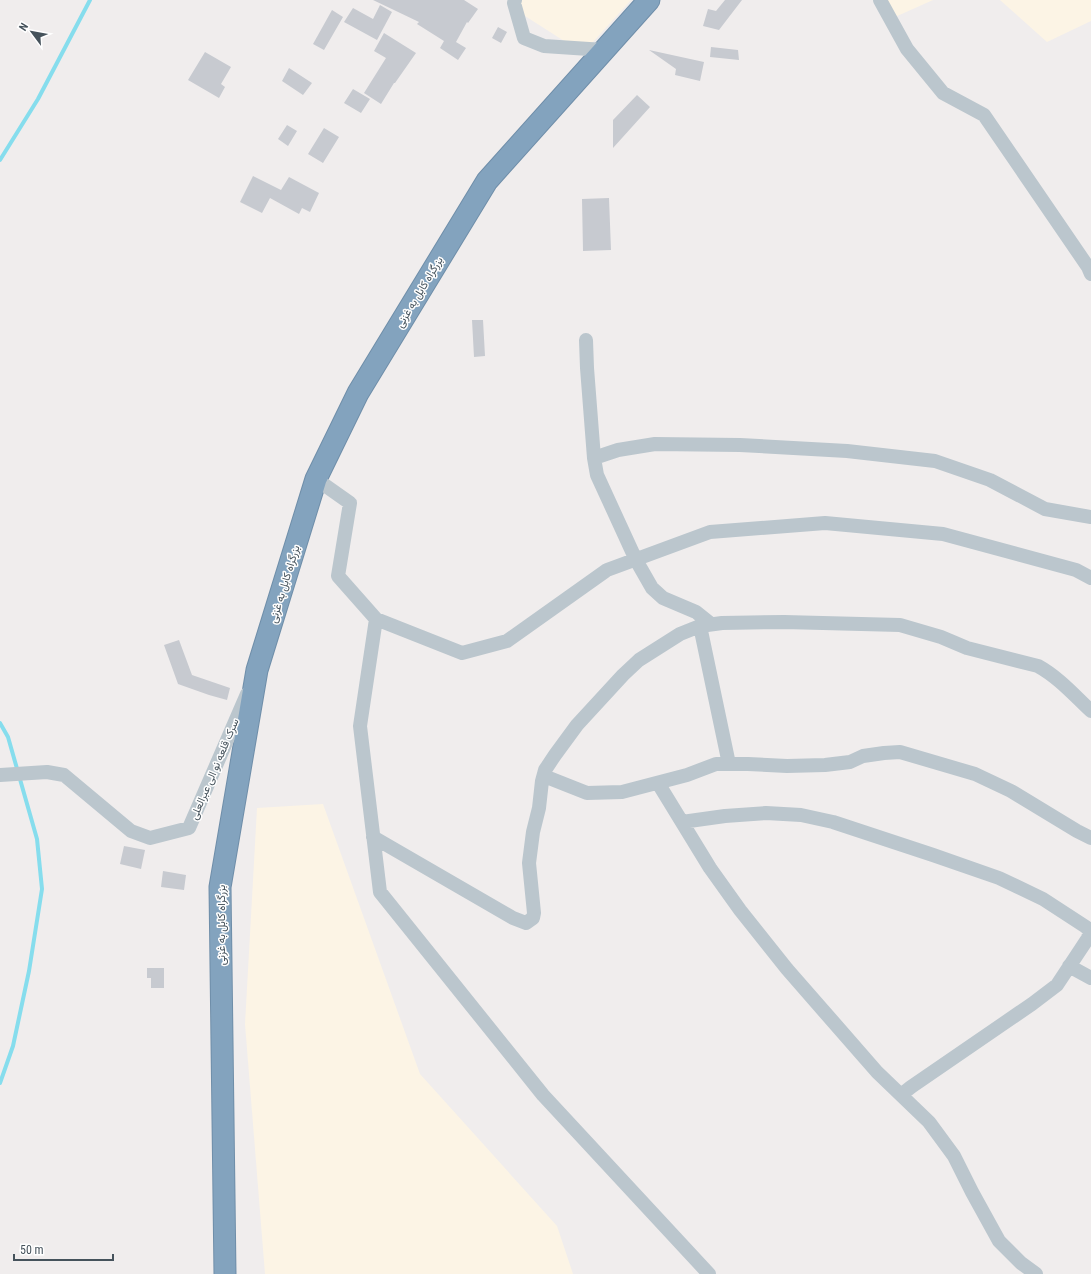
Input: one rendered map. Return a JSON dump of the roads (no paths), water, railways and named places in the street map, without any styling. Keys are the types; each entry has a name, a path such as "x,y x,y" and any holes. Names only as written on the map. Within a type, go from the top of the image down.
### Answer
{"highway":[{"name":"بزرگراه کابل به غزنی","path":"225,1274 220,887 257,670 316,478 358,393 487,181 649,0"}],"street":[{"path":"515,0 514,3 524,38 544,46 604,50"},
{"path":"880,0 907,49 943,93 984,115 1088,267 1091,274"},
{"path":"586,340 594,458 597,475 636,560 652,588 663,598 696,612 706,625 729,764"},
{"path":"594,458 618,450 655,444 740,444 847,451 928,460 990,480 1045,509 1091,517"},
{"path":"316,478 350,503 338,576 376,619 462,652 507,641 607,570 710,532 825,523 943,534 1076,570 1091,578"},
{"path":"376,619 360,726 380,892 543,1095 709,1274"},
{"path":"373,837 513,918 526,923 533,918 534,913 529,863 533,832 539,808 545,770 577,725 622,675 639,660 680,634 706,625 722,623 784,622 900,625 941,637 967,648 1038,666 1057,679 1091,711"},
{"name":"سرک قلعه نو الی عبرالعلی","path":"0,775 47,772 64,775 131,831 150,838 189,828 257,670"},
{"path":"544,776 587,793 622,792 658,783 716,764 787,766 825,765 850,762 863,756 900,752 975,774 1011,790 1077,832 1091,838"},
{"path":"658,783 710,868 740,910 787,969 877,1072 929,1122 954,1156 972,1192 1000,1241 1021,1262 1036,1274"},
{"path":"682,822 725,816 766,813 801,815 833,822 999,878 1043,899 1090,931 1088,938 1057,985 1032,1004 917,1082 901,1095"},
{"path":"1069,966 1091,978"}],"waterway":[{"path":"0,160 38,99 90,0"},
{"path":"0,723 8,737 37,839 42,889 29,971 13,1046 0,1083"}]}
